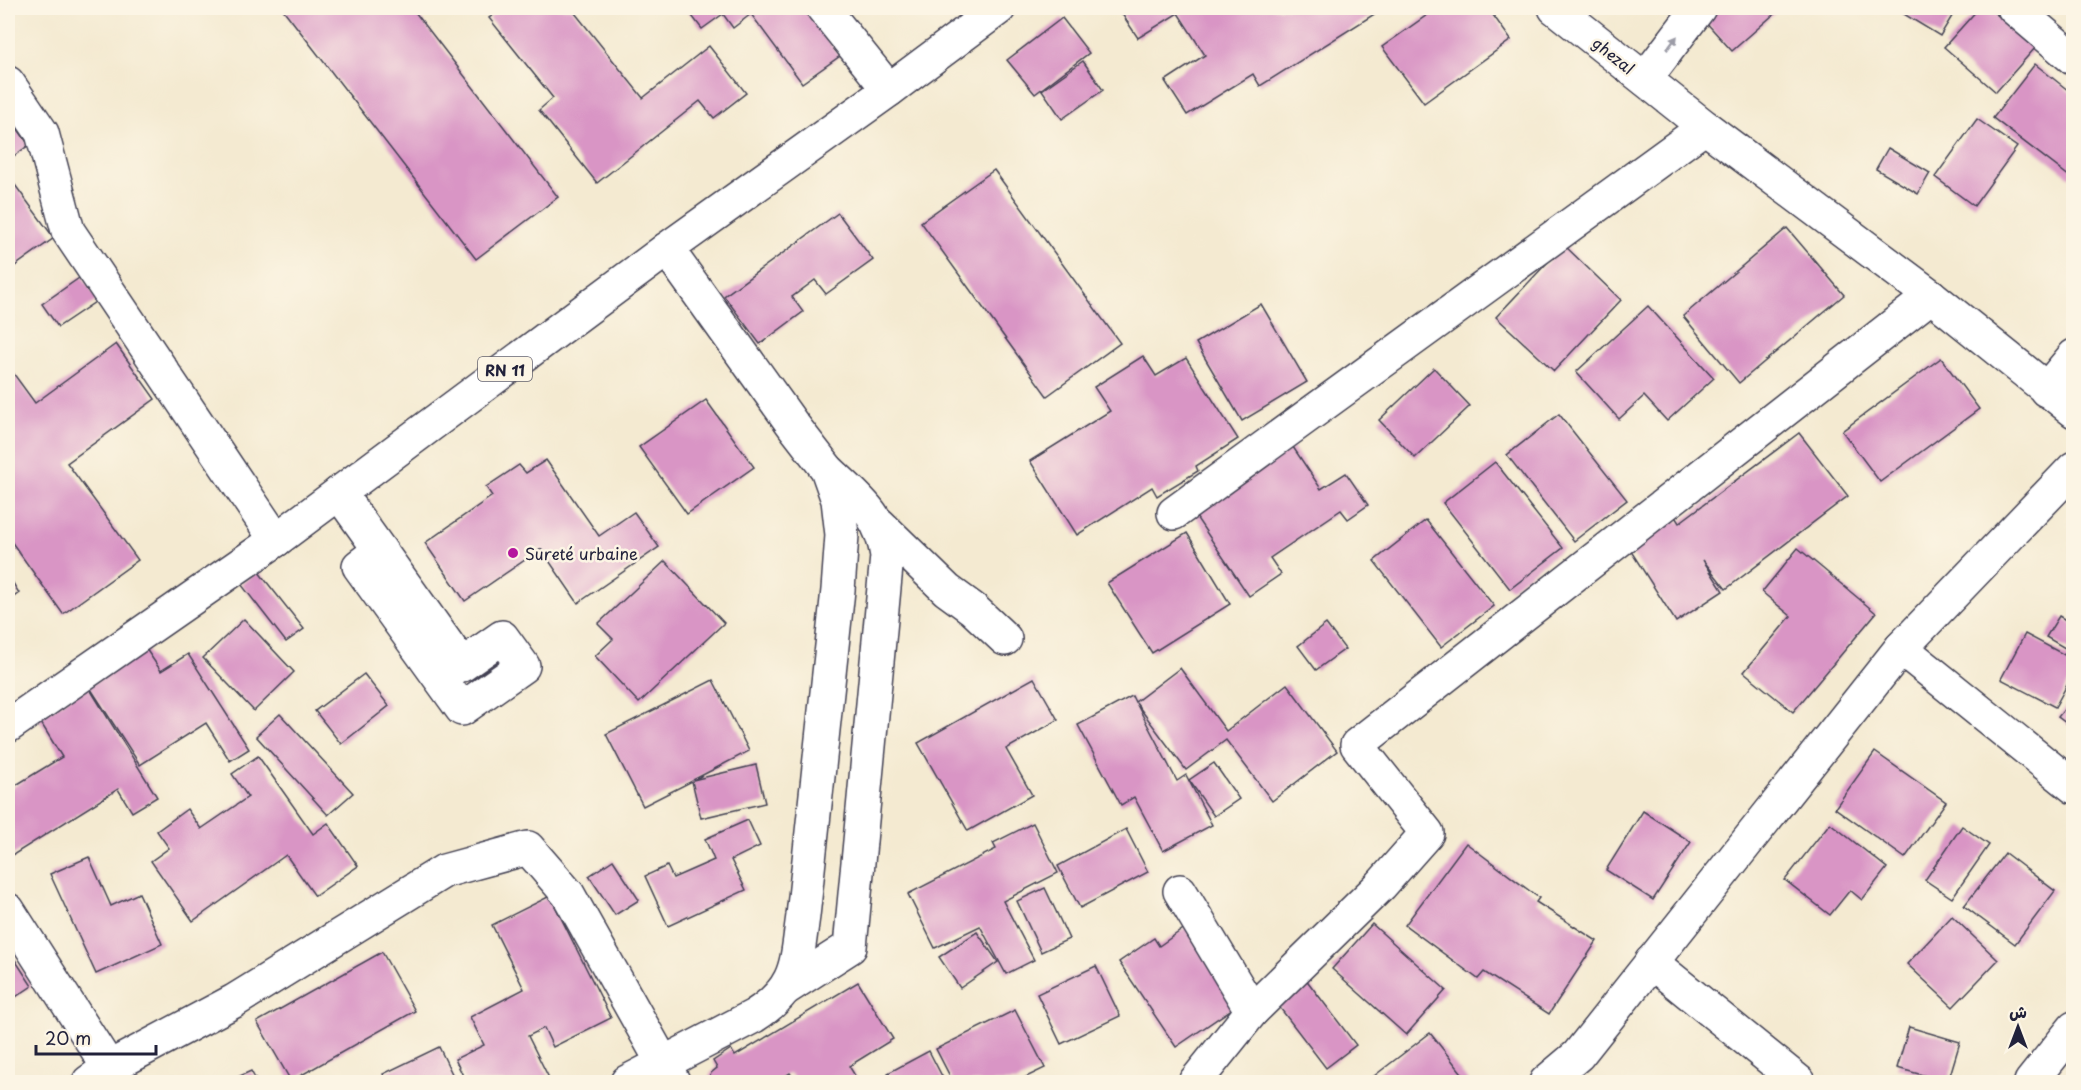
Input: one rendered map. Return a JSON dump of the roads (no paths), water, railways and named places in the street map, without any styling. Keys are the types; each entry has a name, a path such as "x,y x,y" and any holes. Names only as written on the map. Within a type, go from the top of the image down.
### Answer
{"street":[{"path":"823,8 889,90"},
{"name":"RN 11","path":"8,726 276,540 667,249 999,8"},
{"name":"ghezal","path":"1555,8 1705,127 1930,296 2073,411"},
{"path":"1645,79 1699,8"},
{"path":"2014,8 2073,59"},
{"path":"8,83 42,133 68,231 276,540"},
{"path":"1174,513 1705,127"},
{"path":"667,249 827,469 866,507 878,523 947,590 973,609 1005,639"},
{"path":"1195,1083 1252,1011 1381,885 1427,833 1357,745 1930,296"},
{"path":"2046,390 2073,356"},
{"path":"1546,1083 1578,1055 1901,648 2073,468"},
{"path":"786,988 795,968 803,916 838,590 842,536 838,500 827,469"},
{"path":"339,493 380,550 462,665 502,637 524,666 462,709 359,566 380,550"},
{"path":"627,1083 668,1073 772,1004 786,988 850,947 887,556 884,538 878,523"},
{"path":"1901,648 2073,787"},
{"path":"8,910 106,1077 444,871 528,848 568,894 668,1073"},
{"path":"1180,891 1252,1011"},
{"path":"1651,962 1799,1083"},
{"path":"2031,1083 2073,1028"}],"place":[{"name":"Sureté urbaine","path":"513,553"}]}
